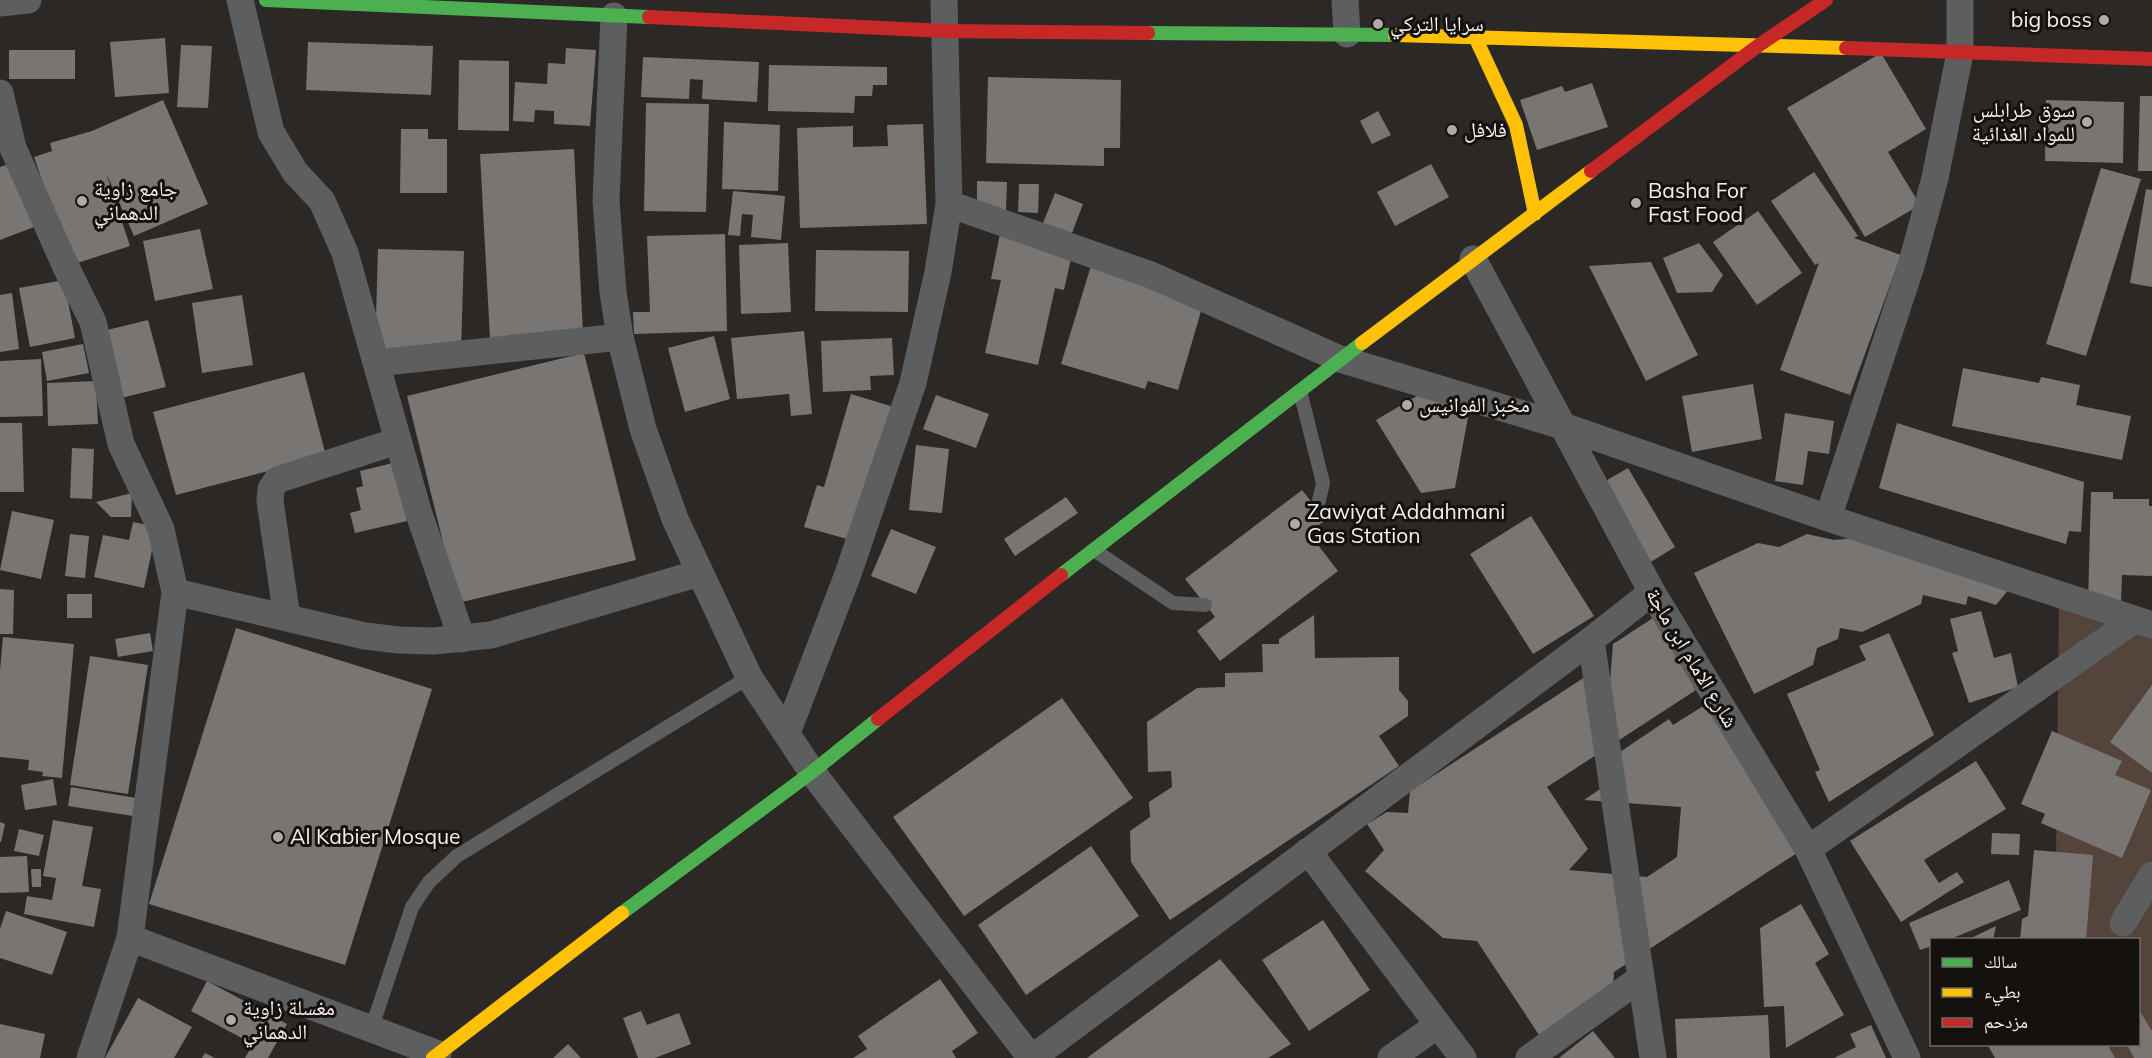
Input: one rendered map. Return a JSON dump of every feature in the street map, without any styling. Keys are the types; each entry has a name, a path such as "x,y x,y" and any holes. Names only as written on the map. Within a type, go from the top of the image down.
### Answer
{"main road":[{"path":"266,0 945,31 1347,34 2152,59"},
{"path":"436,1056 603,927 812,772 1340,359 1680,103 1759,45 1826,0"},
{"path":"1476,39 1516,125 1535,214"}],"street":[{"path":"0,3 28,0"},
{"path":"240,0 271,132 295,172 322,201 345,253 418,512 462,639"},
{"path":"787,733 848,574 913,382 938,272 949,204 944,0"},
{"path":"1345,0 1347,34"},
{"path":"1828,518 1911,266 1935,178 1960,53 1960,0"},
{"path":"614,16 606,201 608,247 620,337 643,429 657,474 675,519 749,677 812,772 1032,1058 1652,592"},
{"path":"0,93 13,148 93,322 122,444 161,529 175,592 130,938 90,1058"},
{"path":"949,204 1151,274 1340,359 1563,426 1828,518 2143,623"},
{"name":"شارع الامام ابن ماجة","path":"1473,260 1652,592 1808,849 1907,1058"},
{"path":"376,363 620,337"},
{"path":"286,618 270,501 271,489 277,480 397,441"},
{"path":"175,592 365,636 433,642 491,634 699,573"},
{"path":"1808,849 2143,623"},
{"path":"1591,640 1653,1058"},
{"path":"1308,850 1463,1058"},
{"path":"2123,922 2152,875"},
{"path":"130,938 436,1056"},
{"path":"1529,1058 1641,978"},
{"path":"1391,1058 1438,1025"}],"lane":[{"path":"1300,391 1323,483 1317,508"},
{"path":"1094,550 1173,603 1206,605"},
{"path":"371,1030 412,907 429,882 457,856 749,677"}],"shaded area":[{"path":"2059,606 2152,637 2152,1058 2054,1058 2054,1046 2140,1046 2140,938 2055,938"}],"building":[{"path":"165,38 169,93 115,97 110,42"},
{"path":"308,42 433,46 431,95 306,90"},
{"path":"181,45 212,46 208,108 177,107"},
{"path":"566,48 596,50 590,126 554,124 554,111 535,110 534,122 513,121 515,82 547,84 548,63 565,64"},
{"path":"9,50 75,50 75,79 9,79"},
{"path":"1881,53 1926,129 1888,152 1920,205 1865,237 1787,108"},
{"path":"643,57 759,62 757,102 702,99 703,80 690,79 689,99 641,97"},
{"path":"459,60 509,61 509,131 458,130"},
{"path":"769,65 887,67 887,85 873,85 872,96 855,96 854,113 768,111"},
{"path":"988,77 1121,80 1120,148 1104,148 1104,166 986,163"},
{"path":"1592,83 1608,127 1537,150 1520,100 1562,86 1565,92"},
{"path":"2140,96 2152,96 2152,171 2138,171"},
{"path":"163,100 208,204 134,236 106,173 130,246 71,265 34,157 52,151 50,143 92,131"},
{"path":"2046,100 2124,102 2123,163 2045,161"},
{"path":"646,103 709,104 706,212 644,211"},
{"path":"1378,111 1391,135 1372,144 1360,121"},
{"path":"724,122 780,125 778,191 722,189"},
{"path":"923,124 927,224 800,228 797,128 853,126 853,147 888,146 887,125"},
{"path":"401,129 428,129 428,139 447,139 447,193 400,193"},
{"path":"574,149 583,334 490,339 480,154"},
{"path":"9,164 34,227 0,240 0,167"},
{"path":"1431,164 1449,197 1395,226 1377,192"},
{"path":"2101,168 2141,179 2086,356 2046,344"},
{"path":"1814,172 1858,236 1854,238 1901,255 1850,395 1780,370 1819,263 1815,265 1771,201"},
{"path":"977,181 1007,182 1006,210 977,210"},
{"path":"1019,184 1039,184 1038,213 1018,212"},
{"path":"2146,189 2152,190 2152,287 2130,283"},
{"path":"733,191 785,196 781,240 751,237 753,215 742,214 740,236 728,235"},
{"path":"1055,193 1083,204 1072,233 1043,223"},
{"path":"1758,211 1802,273 1757,305 1713,242"},
{"path":"200,229 213,289 155,301 143,241"},
{"path":"725,234 727,331 634,334 633,312 650,312 647,236"},
{"path":"1000,234 1073,250 1064,290 1055,288 1038,365 985,353 1001,280 991,279"},
{"path":"788,243 791,312 741,314 739,245"},
{"path":"1699,243 1723,275 1712,292 1677,293 1663,258"},
{"path":"378,249 464,251 461,352 375,350"},
{"path":"816,250 909,251 908,312 815,311"},
{"path":"1093,259 1204,301 1178,390 1148,381 1145,389 1061,364"},
{"path":"1651,262 1698,355 1646,381 1589,266"},
{"path":"64,280 75,338 30,347 19,288"},
{"path":"12,293 19,349 0,352 0,295"},
{"path":"242,295 253,365 202,373 192,303"},
{"path":"148,320 166,387 121,398 103,331"},
{"path":"804,331 812,414 791,416 789,394 737,399 731,338"},
{"path":"714,336 730,399 685,412 668,348"},
{"path":"892,338 894,375 870,376 871,390 823,392 821,341"},
{"path":"83,344 89,373 47,381 42,352"},
{"path":"584,353 636,560 458,603 407,396"},
{"path":"41,359 43,416 0,417 0,361"},
{"path":"1963,368 2039,383 2041,377 2080,385 2076,405 2131,416 2122,460 1952,426"},
{"path":"304,372 326,456 176,495 153,412"},
{"path":"96,381 98,424 48,426 47,383"},
{"path":"1753,384 1762,439 1692,452 1682,396"},
{"path":"851,394 897,408 858,542 804,527 817,485 824,487"},
{"path":"936,395 989,414 976,448 923,429"},
{"path":"1417,396 1470,406 1455,488 1421,493 1376,420"},
{"path":"1785,413 1834,421 1829,454 1808,451 1803,485 1775,481"},
{"path":"0,423 22,423 24,492 0,492"},
{"path":"1897,423 2084,482 2081,532 2069,531 2066,544 1879,488"},
{"path":"916,445 949,449 942,513 909,510"},
{"path":"72,448 94,449 92,499 70,498"},
{"path":"393,463 407,521 355,533 350,513 361,510 356,488 363,486 360,471"},
{"path":"1628,468 1675,547 1649,563 1602,483"},
{"path":"1302,490 1326,520 1308,532 1338,571 1220,661 1197,631 1215,617 1185,579"},
{"path":"2091,492 2113,492 2113,499 2149,499 2149,506 2152,506 2152,576 2122,575 2121,603 2088,602"},
{"path":"132,493 131,517 111,517 96,502"},
{"path":"1066,497 1078,513 1015,556 1004,539"},
{"path":"12,511 54,520 41,579 0,570"},
{"path":"1531,516 1594,616 1533,654 1470,554"},
{"path":"133,522 157,527 144,588 94,577 103,535 129,540"},
{"path":"891,529 936,547 916,594 871,576"},
{"path":"70,534 89,536 85,578 65,576"},
{"path":"1807,534 1834,540 1855,538 2010,588 1996,605 1968,596 1966,605 1923,595 1921,604 1862,632 1840,628 1838,639 1817,648 1813,665 1754,694 1694,573 1758,543 1779,547"},
{"path":"0,589 14,590 13,634 0,634"},
{"path":"67,594 92,594 92,618 67,618"},
{"path":"1981,611 1994,658 2011,653 2018,687 1969,703 1952,653 1958,651 1950,619"},
{"path":"1314,615 1315,658 1399,657 1399,690 1408,701 1408,716 1379,736 1399,766 1170,920 1131,862 1130,831 1150,817 1149,802 1172,787 1171,771 1148,772 1147,722 1197,688 1225,687 1225,673 1263,672 1262,644 1279,644 1279,639"},
{"path":"1653,618 1696,690 1547,787 1588,849 1569,870 1647,877 1677,857 1681,807 1584,800 1609,783 1611,758 1669,719 1673,725 1708,703 1797,853 1614,972 1613,987 1539,1035 1477,941 1443,938 1365,871 1384,850 1367,824 1387,812 1408,813 1410,791 1585,677 1609,694 1613,644"},
{"name":"Al Kabier Mosque","path":"236,628 432,689 345,965 149,904"},
{"path":"150,633 153,651 118,657 115,639"},
{"path":"1889,633 1934,735 1829,802 1815,772 1820,770 1787,694 1866,660 1859,646"},
{"path":"3,637 74,644 62,778 42,776 43,772 28,770 29,760 0,757 0,670"},
{"path":"90,656 148,665 128,794 70,785"},
{"path":"2152,685 2152,773 2110,742"},
{"path":"1062,698 1133,798 964,916 893,817"},
{"path":"2052,731 2122,761 2115,775 2151,790 2122,858 2041,823 2045,814 2021,804"},
{"path":"1976,761 2006,809 1924,860 1939,883 1957,872 1964,882 1901,922 1850,841"},
{"path":"53,779 57,805 25,810 21,785"},
{"path":"71,787 136,798 133,816 68,806"},
{"path":"53,820 93,827 82,886 101,889 94,927 24,914 27,896 52,900 56,878 43,876"},
{"path":"0,822 5,824 1,842 0,842"},
{"path":"19,829 44,835 39,856 14,851"},
{"path":"1992,833 2020,834 2019,855 1991,854"},
{"path":"1091,846 1139,916 1026,995 978,925"},
{"path":"2034,850 2093,855 2086,938 2020,938 2022,919 2028,916"},
{"path":"27,856 29,892 0,893 0,857"},
{"path":"31,869 41,869 41,887 32,887"},
{"path":"2009,880 2021,910 1953,938 1930,938 1930,947 1920,950 1909,923"},
{"path":"1801,904 1829,954 1815,963 1844,1015 1786,1048 1784,1006 1764,1007 1760,928"},
{"path":"6,911 67,932 52,975 0,958 0,929"},
{"path":"1323,920 1370,990 1309,1031 1262,960"},
{"path":"1996,926 1993,938 1971,938"},
{"path":"1220,959 1291,1044 1268,1058 1087,1058"},
{"path":"940,979 978,1033 952,1051 956,1058 853,1058 867,1049 858,1036"},
{"path":"207,981 287,1024 268,1058 245,1058 253,1044 191,1011"},
{"path":"138,998 192,1027 174,1058 105,1058"},
{"path":"641,1011 647,1025 679,1013 691,1044 655,1058 638,1058 623,1018"},
{"path":"2140,1011 2152,1031 2152,1058 2134,1058 2128,1046 2140,1046"},
{"path":"1768,1015 1770,1058 1677,1058 1675,1019"},
{"path":"0,1024 45,1034 40,1058 0,1058"},
{"path":"1871,1025 1886,1058 1834,1058 1856,1047 1850,1034"},
{"path":"1593,1031 1615,1058 1559,1058"},
{"path":"568,1044 581,1058 553,1058"},
{"path":"1988,1046 2108,1046 2115,1058 1995,1058"},
{"path":"205,1053 215,1058 202,1058"}],"traffic: fast":[{"path":"266,0 649,17"},
{"path":"1148,33 1395,35"},
{"path":"1061,575 1362,343"},
{"path":"622,913 812,772 878,719"}],"traffic: slow":[{"path":"1395,35 1846,48"},
{"path":"1476,39 1516,125 1535,214"},
{"path":"1362,343 1591,171"},
{"path":"433,1058 622,913"}],"traffic: jam":[{"path":"1591,171 1759,45 1826,0"},
{"path":"649,17 945,31 1148,33"},
{"path":"1846,48 2152,59"},
{"path":"878,719 1061,575"}],"place":[{"name":"big boss","path":"2104,20"},
{"name":"سرايا التركي","path":"1378,24"},
{"name":"سوق طرابلس للمواد الغذائية","path":"2087,122"},
{"name":"فلافل","path":"1452,130"},
{"name":"جامع زاوية الدهماني","path":"82,201"},
{"name":"Basha For Fast Food","path":"1636,203"},
{"name":"مخبز الفوانيس","path":"1407,405"},
{"name":"Zawiyat Addahmani Gas Station","path":"1295,524"},
{"name":"Al Kabier Mosque","path":"278,837"},
{"name":"مغسلة زاوية الدهماني","path":"231,1020"}]}
